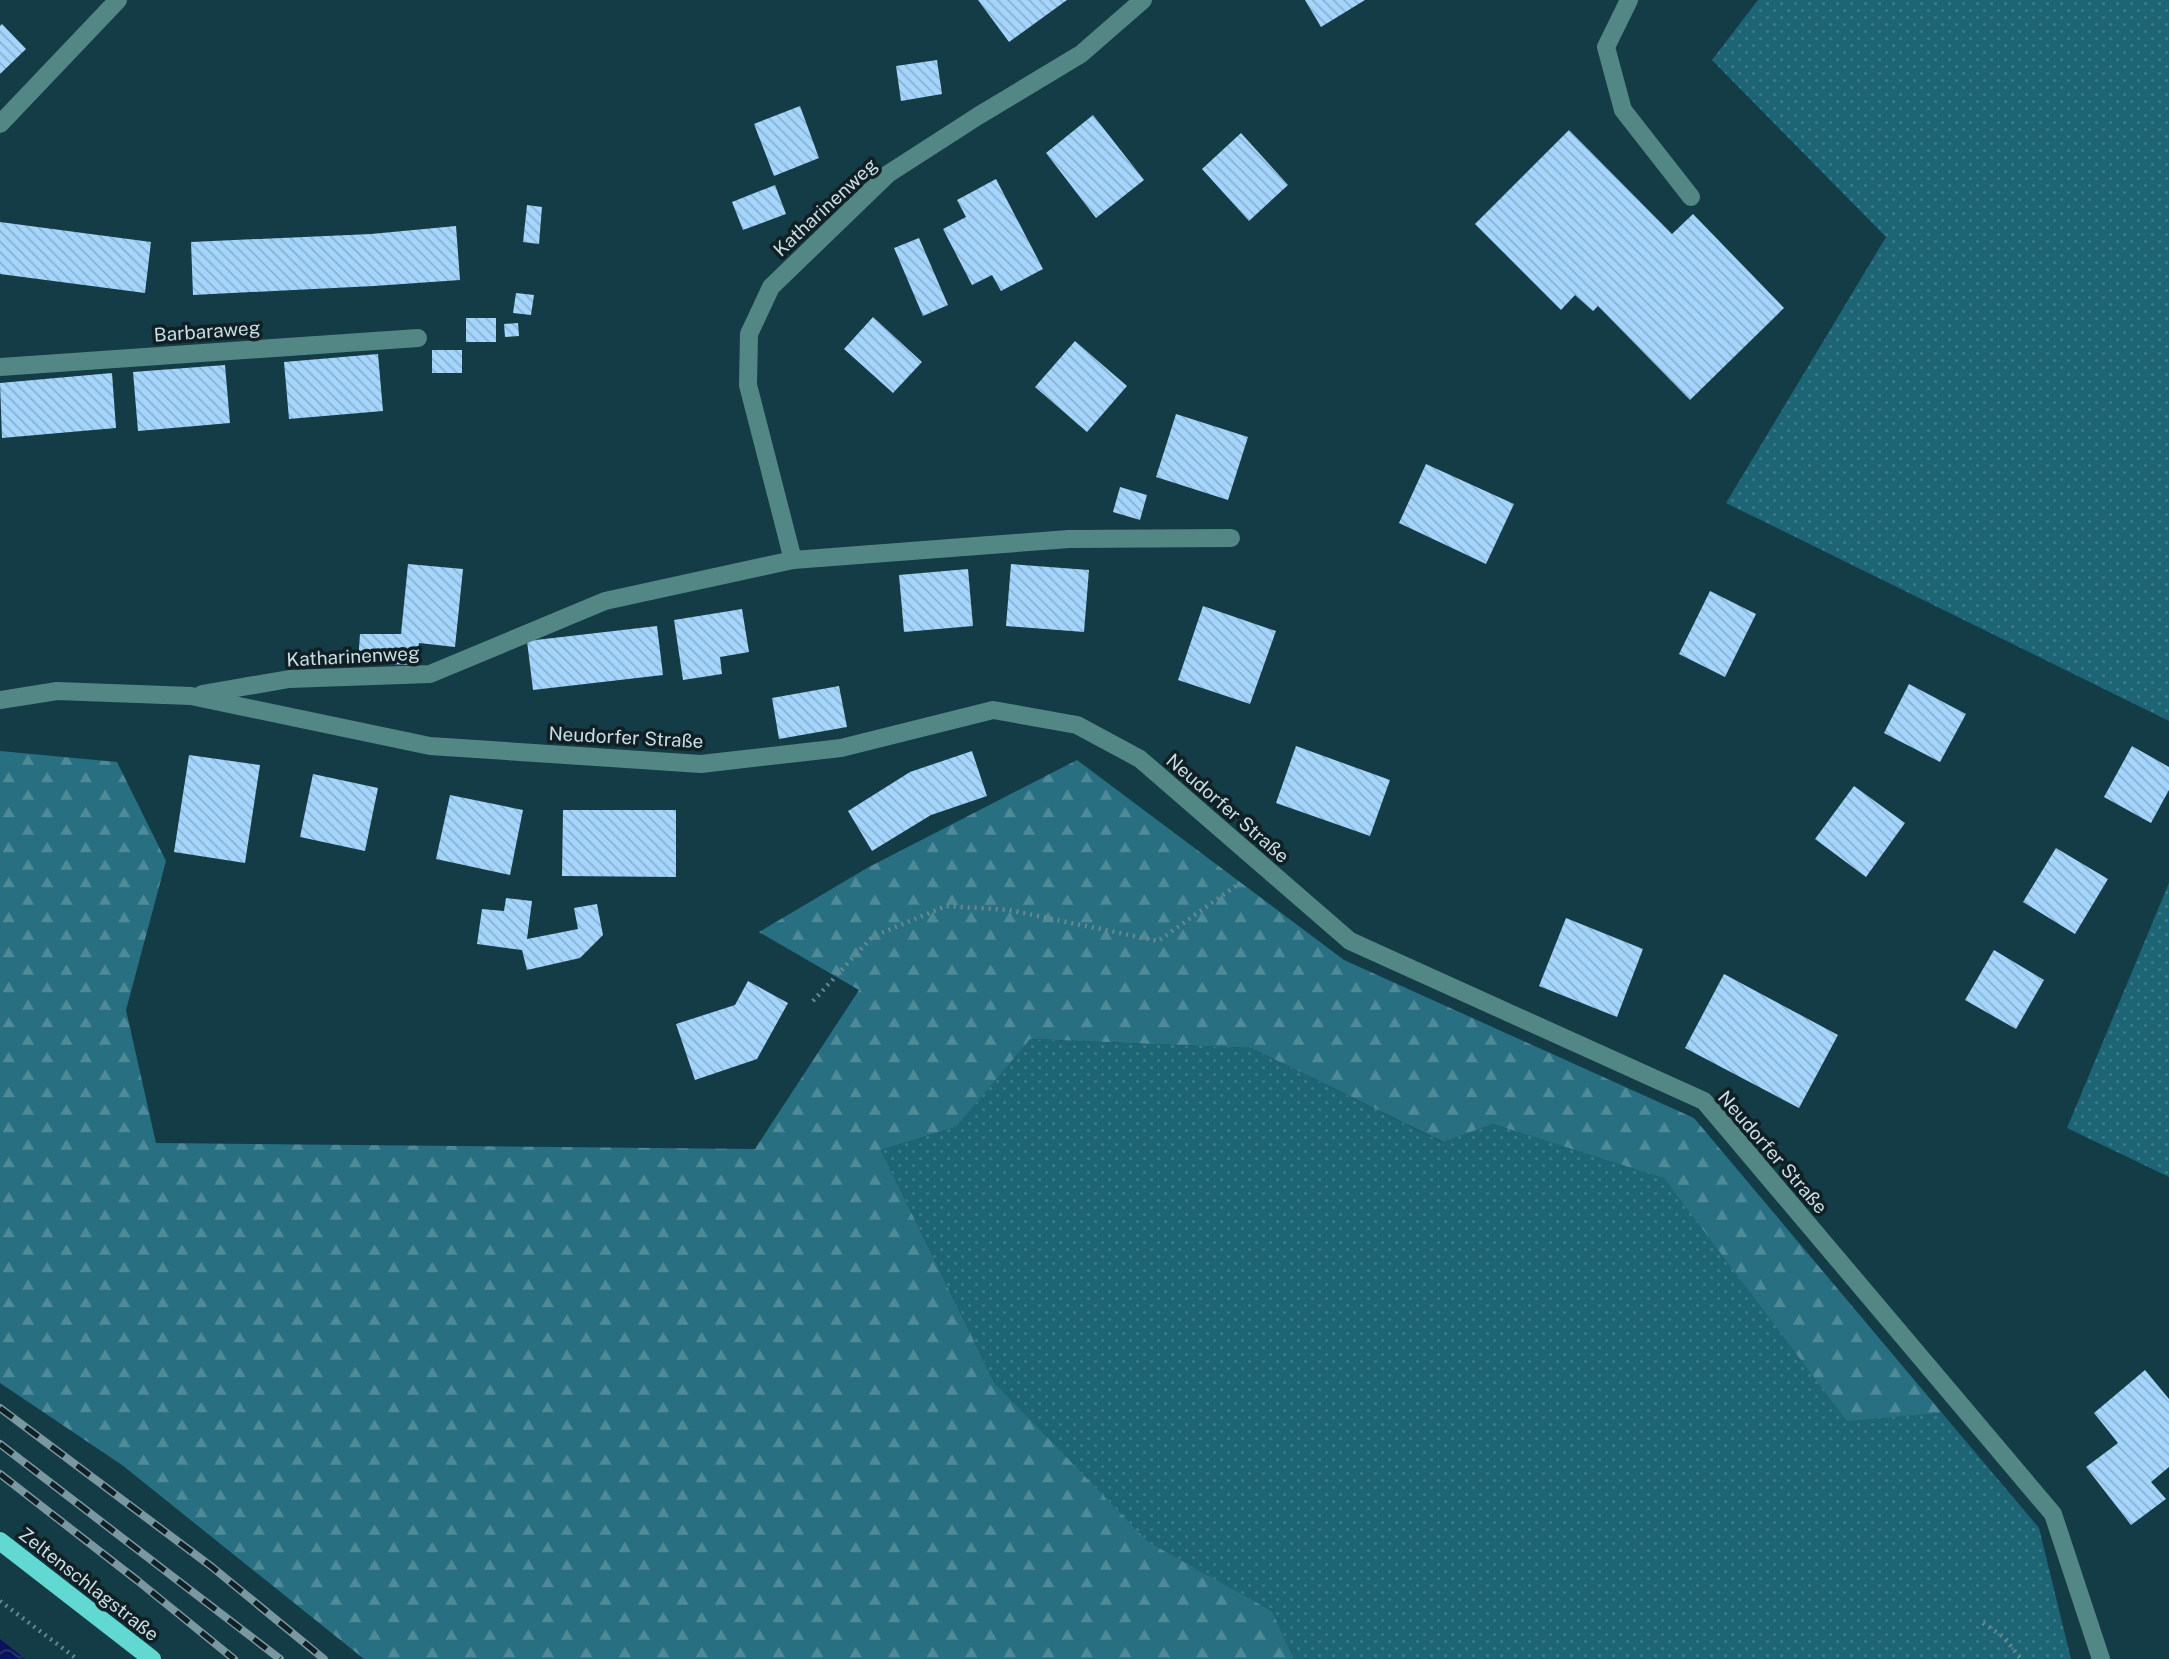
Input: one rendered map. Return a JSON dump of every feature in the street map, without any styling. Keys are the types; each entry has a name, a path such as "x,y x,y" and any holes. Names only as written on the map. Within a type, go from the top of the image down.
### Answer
{"main road":[{"name":"Zeltenschlagstraße","path":"0,1542 152,1659"}],"street":[{"path":"0,124 118,0"},
{"name":"Katharinenweg","path":"793,560 748,385 749,334 771,287 888,174 1081,54 1143,0"},
{"path":"1629,0 1606,47 1623,110 1691,197"},
{"name":"Barbaraweg","path":"0,367 418,338"},
{"name":"Katharinenweg","path":"191,695 289,679 430,674 605,601 793,560 1069,538 1231,538"},
{"name":"Neudorfer Straße","path":"0,700 57,691 191,695 430,746 701,764 841,748 993,710 1077,725 1140,759 1350,941 1704,1101 2053,1514 2101,1659"}],"path":[{"path":"813,1002 872,937 946,906 1009,910 1158,941 1263,866"},
{"path":"0,1601 77,1659"},
{"path":"1983,1623 2004,1637 2021,1659"}],"shaded area":[{"path":"1758,0 2169,0 2169,721 1726,503 1886,237 1712,60"},
{"path":"2169,883 2169,1177 2067,1128"},
{"path":"1029,1039 1251,1048 1442,1142 1493,1124 1664,1177 1847,1420 1942,1413 2039,1528 2071,1659 1294,1659 1272,1611 1148,1543 994,1382 881,1150 956,1127"}],"green space":[{"path":"0,751 117,762 166,861 126,1010 156,1143 755,1149 859,990 759,932 867,868 1077,760 1344,960 1694,1118 1942,1413 1847,1421 1664,1178 1493,1124 1443,1142 1251,1048 1030,1039 956,1127 881,1150 994,1382 1148,1542 1272,1611 1294,1659 364,1659 122,1465 0,1383"}],"water":[{"path":"0,1639 25,1659 0,1659"}],"building":[{"path":"978,0 1067,0 1009,42"},
{"path":"1305,0 1365,0 1321,27"},
{"path":"2,24 26,49 0,74 0,26"},
{"path":"937,60 942,94 901,101 896,66"},
{"path":"800,106 819,158 774,176 754,124"},
{"path":"1093,115 1144,180 1096,218 1046,153"},
{"path":"1569,130 1672,234 1693,214 1784,308 1690,400 1598,306 1593,311 1575,295 1561,310 1475,224"},
{"path":"1241,133 1288,185 1249,221 1202,169"},
{"path":"996,179 1043,269 1001,291 992,275 972,285 943,229 966,217 957,200"},
{"path":"775,185 786,214 743,230 732,202"},
{"path":"527,205 542,207 539,244 523,242"},
{"path":"0,222 151,242 145,293 0,274"},
{"path":"456,226 460,280 193,295 191,242 371,234"},
{"path":"919,238 948,305 923,316 894,248"},
{"path":"516,293 534,295 531,315 513,313"},
{"path":"873,317 922,362 893,393 844,349"},
{"path":"466,318 496,318 496,342 466,342"},
{"path":"518,323 519,336 505,337 504,324"},
{"path":"1075,341 1127,386 1087,432 1035,387"},
{"path":"432,350 462,350 462,373 432,373"},
{"path":"378,354 383,411 289,419 284,362"},
{"path":"225,365 230,423 138,431 133,372"},
{"path":"112,373 116,428 2,438 0,383"},
{"path":"1176,414 1248,437 1228,500 1156,477"},
{"path":"1426,464 1514,504 1486,564 1399,523"},
{"path":"1120,487 1147,495 1140,520 1113,512"},
{"path":"408,564 463,569 455,647 419,643 416,665 358,663 360,634 401,634"},
{"path":"1011,564 1089,570 1084,632 1006,626"},
{"path":"968,569 973,626 904,632 899,575"},
{"path":"1710,591 1756,614 1725,677 1679,654"},
{"path":"1203,606 1276,631 1250,704 1178,680"},
{"path":"742,609 749,652 720,657 722,674 683,680 674,620"},
{"path":"657,626 663,675 533,690 527,641"},
{"path":"1909,684 1966,714 1940,762 1884,733"},
{"path":"839,686 847,727 779,739 772,698"},
{"path":"1296,746 1390,780 1370,836 1276,803"},
{"path":"2132,746 2169,767 2169,790 2151,823 2104,797"},
{"path":"972,751 987,796 931,815 872,851 848,811 910,772"},
{"path":"189,755 260,765 245,863 174,852"},
{"path":"313,774 378,788 365,851 300,837"},
{"path":"1854,786 1905,823 1866,877 1815,839"},
{"path":"450,795 523,810 510,875 436,859"},
{"path":"563,810 676,810 676,877 562,876"},
{"path":"2056,848 2108,879 2075,934 2023,902"},
{"path":"506,898 532,901 527,939 578,929 574,908 597,904 603,935 580,958 527,970 522,950 477,944 482,909 504,911"},
{"path":"1566,918 1643,949 1617,1017 1539,986"},
{"path":"1994,950 2044,980 2016,1029 1965,1000"},
{"path":"1724,974 1838,1035 1799,1108 1685,1048"},
{"path":"748,981 788,1003 757,1059 695,1080 676,1024 735,1005"},
{"path":"2145,1370 2169,1399 2169,1467 2151,1482 2166,1499 2131,1525 2086,1467 2118,1443 2094,1413"}],"railway":[{"path":"0,1408 212,1567 324,1659"},
{"path":"0,1444 280,1659"},
{"path":"0,1474 234,1659"}]}
